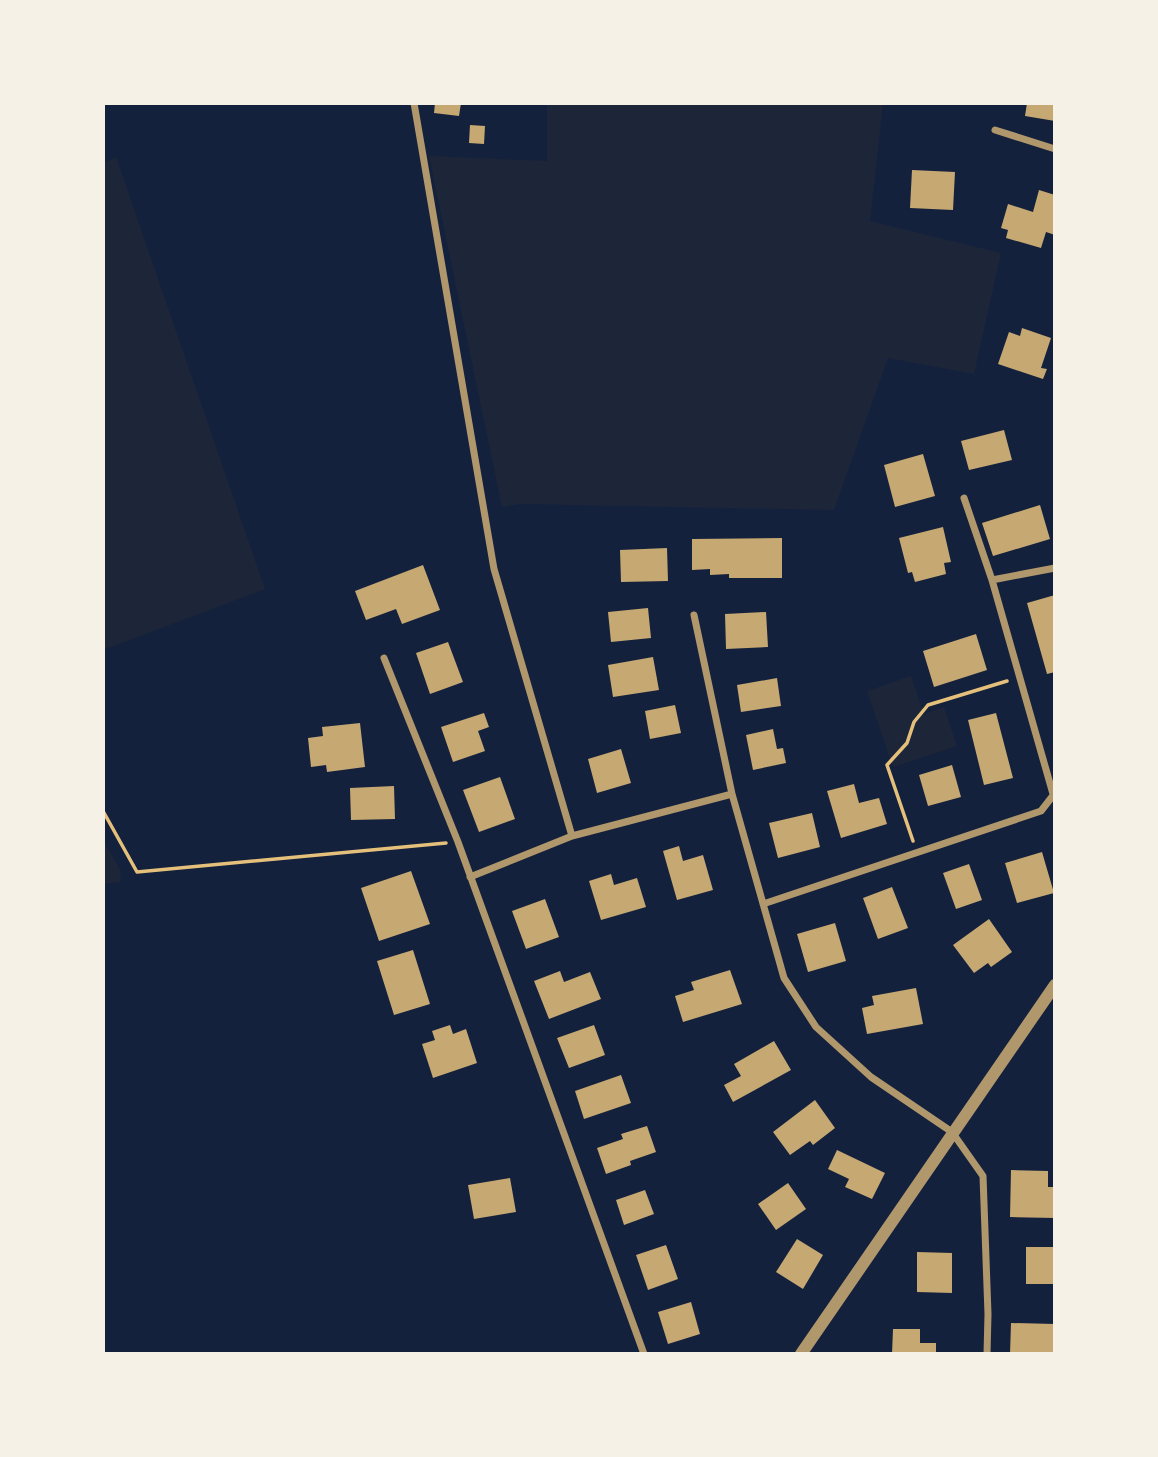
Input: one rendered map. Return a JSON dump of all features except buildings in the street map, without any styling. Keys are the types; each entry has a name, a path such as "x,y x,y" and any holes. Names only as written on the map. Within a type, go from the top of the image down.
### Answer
{"street":[{"path":"414,103 494,569 572,836"},
{"path":"995,130 1055,149"},
{"path":"763,904 1041,811 1054,794 992,580 964,498"},
{"path":"992,580 1055,568"},
{"path":"694,615 732,794 784,978 816,1027 871,1077 952,1132 983,1175 987,1354"},
{"path":"384,658 458,842 643,1354"},
{"path":"470,877 572,836 732,794"},
{"path":"801,1354 1055,985"}],"path":[{"path":"917,852 887,765 907,743 914,722 928,705 1019,677"},
{"path":"103,811 137,872 458,842"}],"shaded area":[{"path":"547,103 883,103 870,221 1001,253 974,374 888,358 834,510 521,504 502,507 429,156 547,161"},
{"path":"116,157 265,589 103,650 103,163"},
{"path":"911,676 924,714 944,707 957,746 893,767 867,691"},
{"path":"103,840 121,871 120,882 103,884"}]}
